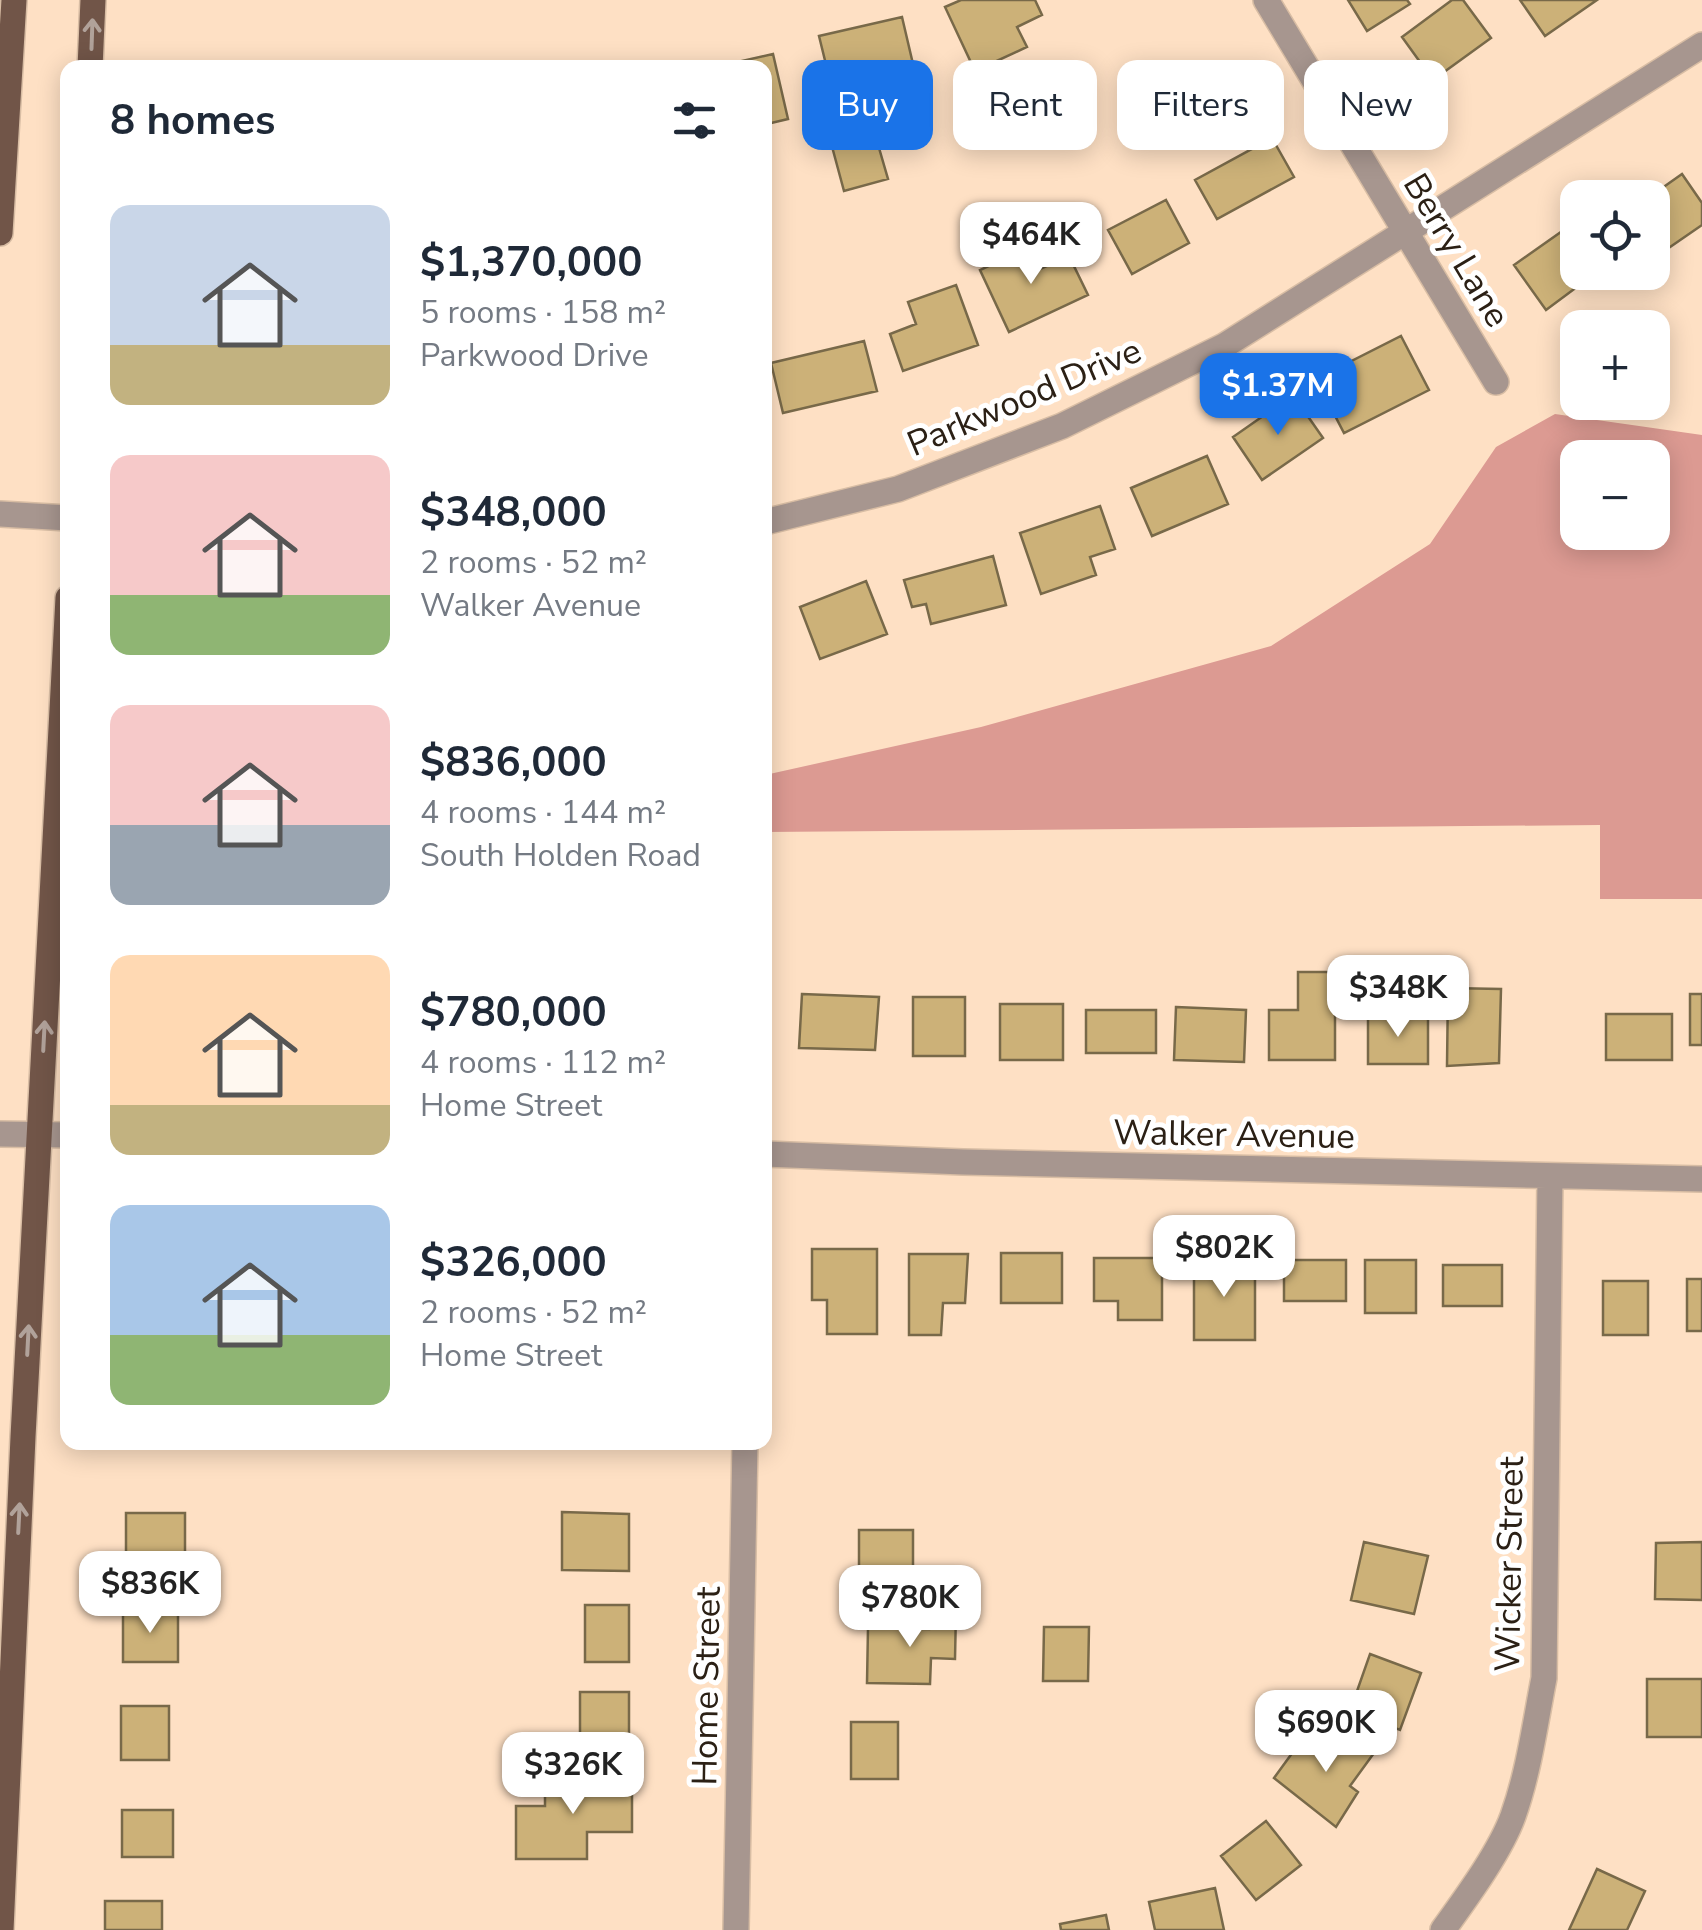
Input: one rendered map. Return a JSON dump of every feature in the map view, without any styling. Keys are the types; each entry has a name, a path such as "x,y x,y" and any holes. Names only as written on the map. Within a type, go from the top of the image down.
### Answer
{"main road":[{"path":"0,233 14,0"},
{"path":"90,60 93,0"},
{"path":"0,1930 60,746"}],"street":[{"name":"Berry Lane","path":"1266,0 1496,382"},
{"name":"Parkwood Drive","path":"772,520 898,488 1062,426 1224,346 1702,45"},
{"path":"0,514 60,518"},
{"path":"0,1134 60,1135"},
{"name":"Walker Avenue","path":"772,1154 1702,1180"},
{"name":"Wicker Street","path":"1444,1930 1512,1820 1530,1756 1544,1678 1550,1177"},
{"name":"Home Street","path":"736,1930 745,1450"}],"shaded area":[{"path":"1555,414 1560,415 1560,420 1597,420 1702,435 1702,899 1600,899 1600,825 772,832 772,773 981,727 1271,646 1430,544 1496,447"}],"building":[{"path":"961,0 1035,0 1042,15 1017,27 1027,47 999,60 970,60 945,7"},
{"path":"1348,0 1407,0 1410,4 1367,31"},
{"path":"1452,0 1463,0 1491,38 1448,69 1448,60 1419,60 1402,37"},
{"path":"1520,0 1597,0 1545,36"},
{"path":"902,17 912,60 825,60 819,36"},
{"path":"773,54 788,119 772,123 772,60 746,60"},
{"path":"833,150 880,150 888,179 844,191"},
{"path":"1250,150 1279,150 1294,177 1217,219 1195,180"},
{"path":"1682,174 1702,203 1702,225 1670,247 1670,182"},
{"path":"1166,200 1189,243 1132,274 1108,230"},
{"path":"1560,233 1560,290 1573,290 1546,310 1514,265"},
{"path":"1031,246 1042,268 1069,256 1088,295 1009,332 980,270"},
{"path":"956,285 978,345 903,371 890,334 916,324 908,302"},
{"path":"1401,336 1429,390 1344,433 1316,379"},
{"path":"864,341 877,391 783,413 772,363"},
{"path":"1293,395 1323,438 1262,480 1233,437"},
{"path":"1207,456 1228,504 1152,536 1131,488"},
{"path":"1100,506 1115,549 1090,557 1096,575 1041,594 1020,533"},
{"path":"993,556 1006,605 931,624 926,604 912,607 904,580"},
{"path":"866,581 887,634 820,659 800,607"},
{"path":"1298,972 1335,972 1335,1060 1269,1060 1269,1010 1298,1010"},
{"path":"1448,988 1501,989 1499,1063 1447,1066"},
{"path":"802,994 879,997 875,1050 799,1048"},
{"path":"1690,994 1702,994 1702,1045 1690,1045"},
{"path":"913,997 965,997 965,1056 913,1056"},
{"path":"1000,1004 1063,1004 1063,1060 1000,1060"},
{"path":"1176,1007 1246,1010 1244,1062 1174,1060"},
{"path":"1086,1010 1156,1010 1156,1053 1086,1053"},
{"path":"1606,1014 1672,1014 1672,1060 1606,1060"},
{"path":"1368,1017 1428,1017 1428,1064 1368,1064"},
{"path":"812,1249 877,1249 877,1334 827,1334 827,1300 812,1300"},
{"path":"1001,1253 1062,1253 1062,1303 1001,1303"},
{"path":"909,1254 968,1254 965,1303 943,1303 941,1335 909,1335"},
{"path":"1094,1258 1162,1258 1162,1320 1118,1320 1118,1301 1094,1301"},
{"path":"1194,1259 1255,1259 1255,1340 1194,1340"},
{"path":"1284,1260 1346,1260 1346,1301 1284,1301"},
{"path":"1365,1260 1416,1260 1416,1313 1365,1313"},
{"path":"1443,1265 1502,1265 1502,1306 1443,1306"},
{"path":"1687,1279 1702,1279 1702,1331 1687,1331"},
{"path":"1603,1281 1648,1281 1648,1335 1603,1335"},
{"path":"562,1512 629,1514 629,1571 562,1570"},
{"path":"126,1513 185,1513 185,1574 126,1574"},
{"path":"859,1530 913,1530 913,1586 859,1586"},
{"path":"1364,1542 1428,1556 1414,1614 1351,1600"},
{"path":"1702,1542 1702,1600 1655,1599 1656,1543"},
{"path":"585,1605 629,1605 629,1662 585,1662"},
{"path":"123,1610 178,1610 178,1662 123,1662"},
{"path":"929,1610 956,1611 955,1659 931,1658 930,1684 867,1683 868,1628 929,1629"},
{"path":"1044,1627 1089,1627 1088,1681 1043,1681"},
{"path":"1370,1654 1421,1673 1400,1730 1350,1711"},
{"path":"1647,1679 1702,1679 1702,1737 1647,1737"},
{"path":"580,1692 629,1692 629,1749 580,1749"},
{"path":"121,1706 169,1706 169,1760 121,1760"},
{"path":"851,1722 898,1722 898,1779 851,1779"},
{"path":"1340,1727 1374,1753 1350,1786 1358,1792 1336,1827 1274,1778 1301,1741 1320,1753"},
{"path":"545,1779 632,1779 632,1832 587,1832 587,1859 516,1859 516,1806 545,1806"},
{"path":"122,1810 173,1810 173,1857 122,1857"},
{"path":"1266,1821 1301,1865 1256,1900 1221,1856"},
{"path":"1597,1869 1645,1891 1627,1930 1569,1930"},
{"path":"1215,1888 1224,1930 1155,1930 1149,1902"},
{"path":"105,1901 162,1901 162,1930 105,1930"},
{"path":"1106,1915 1109,1930 1061,1930 1060,1924"}]}
